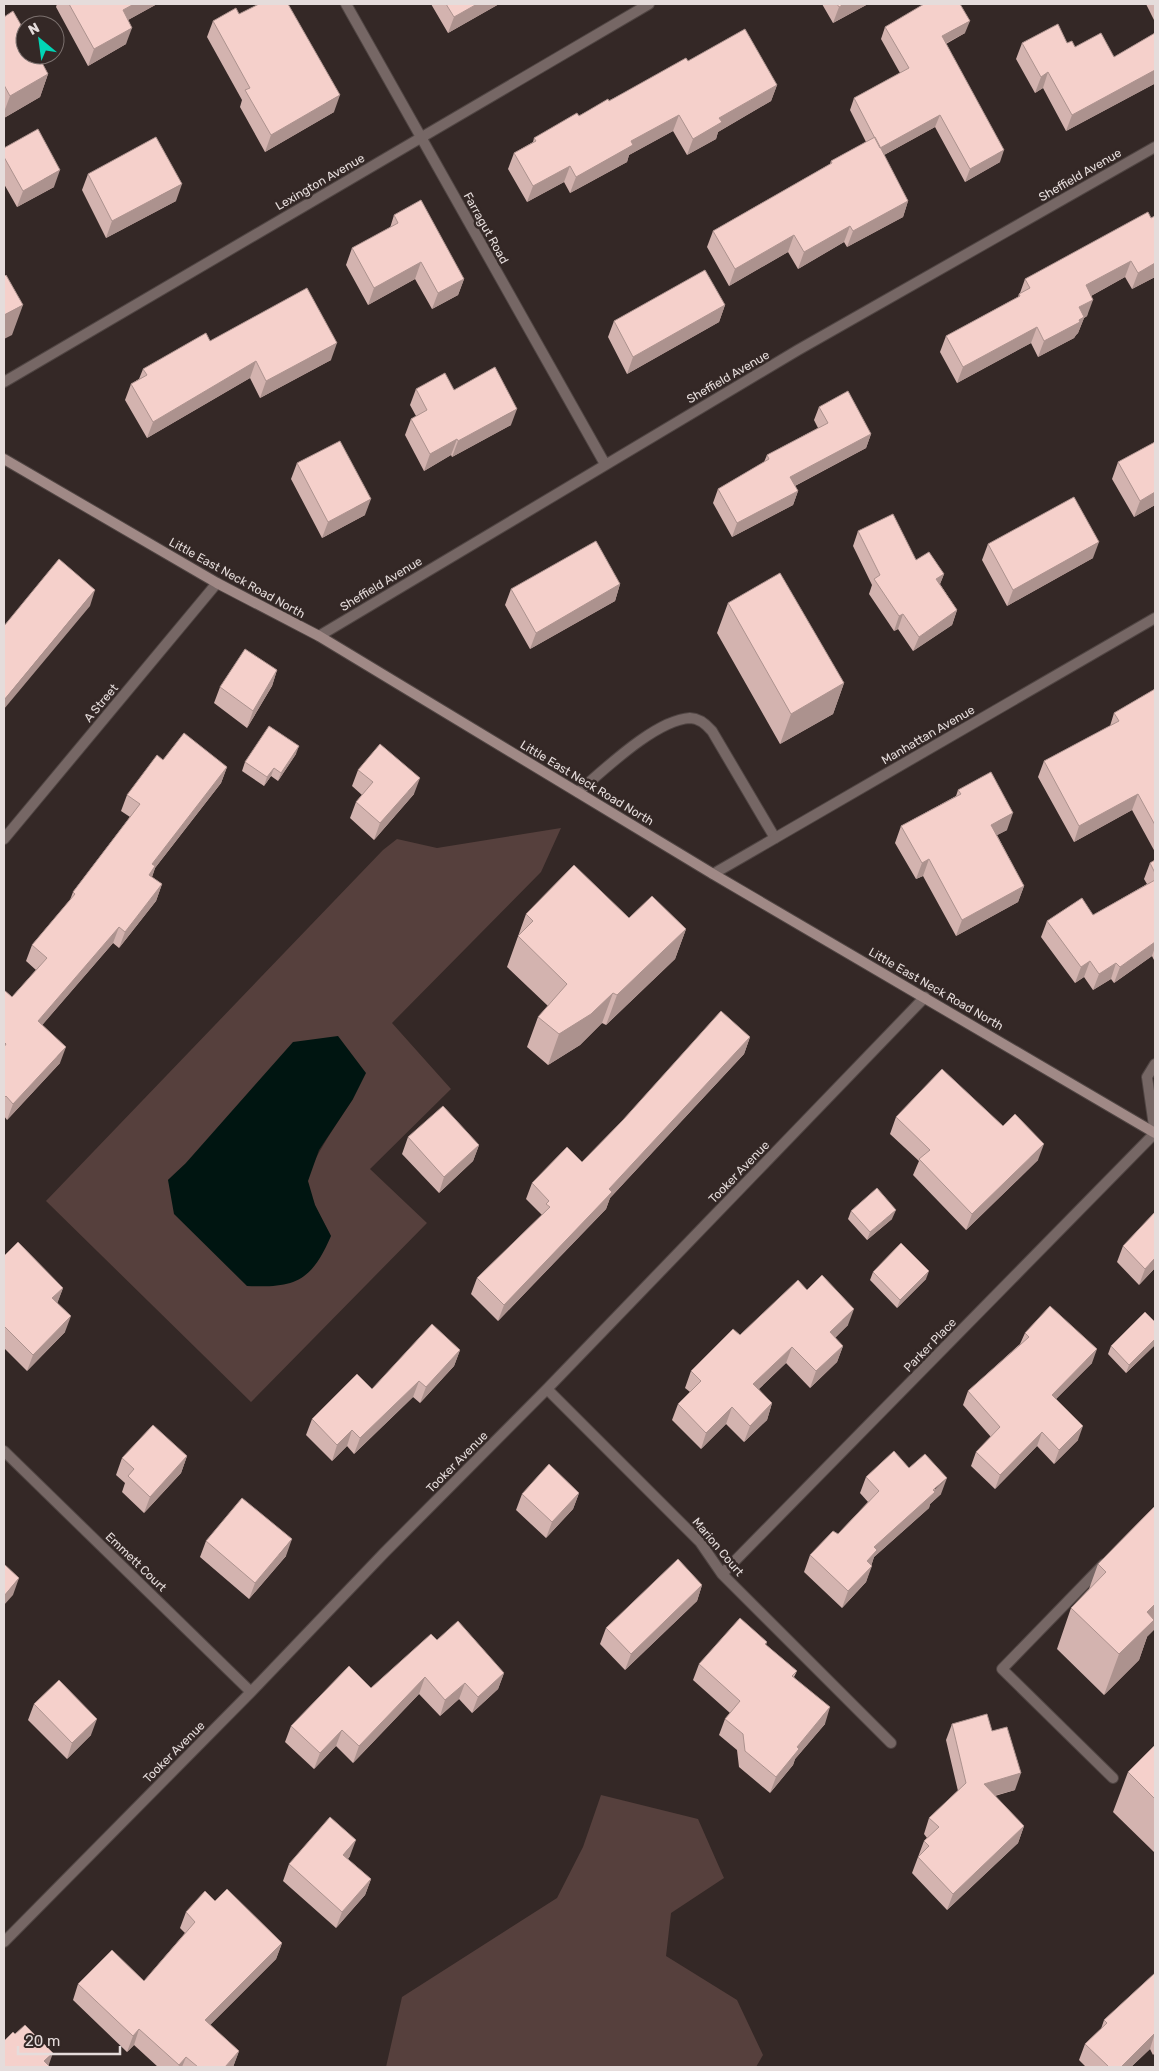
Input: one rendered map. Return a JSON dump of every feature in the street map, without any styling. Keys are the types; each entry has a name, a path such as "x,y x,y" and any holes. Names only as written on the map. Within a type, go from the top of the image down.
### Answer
{"main road":[{"name":"Little East Neck Road North","path":"4,459 217,583 319,636 713,874 1155,1133"}],"street":[{"name":"Farragut Road","path":"346,4 605,464"},
{"name":"Lexington Avenue","path":"4,382 649,4"},
{"name":"Sheffield Avenue","path":"319,636 798,350 1155,147"},
{"name":"A Street","path":"4,839 217,583"},
{"name":"Manhattan Avenue","path":"713,874 1155,618"},
{"path":"578,792 639,741 672,722 691,718 705,723 712,731 775,838"},
{"name":"Tooker Avenue","path":"4,1942 251,1692 385,1552 548,1389 925,997"},
{"path":"1155,1064 1147,1077 1155,1133"},
{"name":"Parker Place","path":"722,1574 1155,1133"},
{"name":"Marion Court","path":"548,1389 700,1542 722,1574 891,1743"},
{"name":"Emmett Court","path":"4,1450 251,1692"},
{"path":"1108,1559 1002,1669 1113,1778"}],"shaded area":[{"path":"561,828 541,872 392,1023 451,1089 370,1169 427,1223 251,1402 46,1201 383,850 397,839 437,848","holes":["353,1099 319,1153 309,1175 308,1183 312,1197 331,1236 168,1180 185,1164"]},
{"path":"338,1036 366,1073 353,1099 319,1150 308,1181 315,1205 331,1236 316,1264 300,1279 278,1286 247,1286 174,1214 168,1180 185,1164 293,1042"},
{"path":"601,1795 698,1819 724,1878 671,1913 666,1956 737,2000 763,2055 756,2067 386,2067 402,1997 557,1898 583,1847"}],"building":[{"path":"69,4 134,4 123,10 132,28 94,49"},
{"path":"259,4 288,4 340,95 271,135 245,90 250,88 213,21 236,8 239,14"},
{"path":"446,4 477,4 454,17"},
{"path":"924,4 960,4 970,21 942,36 1004,150 970,169 940,115 880,148 854,98 909,68 885,27"},
{"path":"13,11 15,15 15,65 43,65 48,74 10,96 4,85 4,17"},
{"path":"1058,24 1067,43 1072,41 1075,47 1101,33 1114,57 1155,33 1155,70 1072,115 1048,72 1041,77 1022,43"},
{"path":"745,29 777,85 719,118 722,122 693,139 679,115 631,141 633,145 576,177 570,166 533,186 514,153 536,141 534,138 577,113 579,116 608,99 609,101 686,58 688,61"},
{"path":"38,129 60,170 23,191 4,157 4,148"},
{"path":"156,137 182,184 112,221 88,174"},
{"path":"875,137 908,201 853,231 850,226 804,252 794,235 735,269 713,231"},
{"path":"421,200 464,279 438,293 421,262 374,288 352,248 398,223 394,215"},
{"path":"1148,212 1151,218 1155,216 1155,263 1138,273 1131,261 1086,285 1093,300 1079,307 1084,317 1079,320 1080,322 1044,341 1037,327 963,367 946,336 1020,296 1019,294 1030,288 1025,279"},
{"path":"705,270 725,305 633,357 614,321"},
{"path":"6,275 23,305 4,315 4,277"},
{"path":"307,288 337,343 266,381 256,361 153,422 131,384 147,375 143,369 206,333 210,341"},
{"path":"495,367 517,409 430,454 411,419 427,410 416,389 445,373 454,390"},
{"path":"848,391 871,434 790,477 798,491 737,523 718,489 769,459 767,455 828,423 819,407"},
{"path":"340,441 371,499 328,522 297,463"},
{"path":"1155,442 1155,492 1140,501 1118,462"},
{"path":"1074,497 1099,542 1013,590 988,544"},
{"path":"893,514 916,560 929,552 944,574 936,579 957,610 919,637 903,614 899,616 874,579 880,575 858,531"},
{"path":"596,541 620,584 536,633 511,589"},
{"path":"59,559 95,590 4,700 4,626"},
{"path":"780,573 844,683 791,714 728,603"},
{"path":"245,649 277,670 253,711 220,687"},
{"path":"1155,689 1155,825 1138,794 1079,826 1044,761 1119,721 1114,713"},
{"path":"269,726 299,746 281,773 274,768 267,777 245,762"},
{"path":"184,733 227,767 152,864 155,866 149,875 162,884 125,932 119,927 38,1021 66,1047 13,1104 6,1096 4,1098 4,1047 6,1044 4,1042 4,990 12,997 47,958 32,945 75,894 73,892 140,804 127,795 157,755 163,760"},
{"path":"380,744 420,778 380,823 356,802 373,782 358,770"},
{"path":"991,772 1013,813 991,825 1024,886 962,920 929,859 922,863 901,826 961,794 958,790"},
{"path":"1155,860 1155,873 1150,863"},
{"path":"574,865 629,918 652,896 686,929 617,995 613,993 591,1014 559,1034 538,1017 567,984 518,936 533,921 526,914"},
{"path":"1155,880 1155,942 1120,967 1116,963 1099,974 1090,961 1081,967 1047,921 1082,898 1093,915"},
{"path":"721,1011 750,1037 609,1189 612,1192 504,1305 477,1278 550,1207 546,1204 549,1201 532,1183 567,1147 582,1162 623,1120"},
{"path":"942,1069 1003,1126 1015,1114 1044,1144 972,1214 919,1159 930,1150 896,1117"},
{"path":"443,1106 479,1145 444,1177 408,1137"},
{"path":"877,1188 896,1210 870,1232 851,1211"},
{"path":"1155,1212 1155,1258 1145,1269 1123,1246"},
{"path":"18,1242 63,1288 52,1298 71,1316 33,1355 4,1326 4,1256"},
{"path":"901,1243 929,1271 900,1300 873,1272"},
{"path":"822,1275 854,1309 830,1332 843,1346 816,1371 792,1347 753,1384 772,1403 750,1426 732,1407 706,1433 678,1404 701,1381 691,1371 733,1329 740,1335 798,1280 807,1290"},
{"path":"1050,1306 1097,1349 1052,1395 1083,1426 1059,1450 1042,1432 1000,1475 976,1452 1000,1427 968,1391 1029,1337 1025,1333"},
{"path":"1145,1312 1155,1322 1155,1339 1129,1365 1111,1346"},
{"path":"432,1324 460,1350 426,1387 419,1381 360,1438 352,1430 337,1445 312,1419 357,1374 372,1389"},
{"path":"153,1425 187,1456 150,1497 128,1476 134,1469 122,1458"},
{"path":"894,1451 909,1468 925,1454 947,1478 933,1490 935,1492 874,1547 877,1550 867,1561 872,1566 848,1591 810,1555 833,1531 838,1534 879,1491 866,1477"},
{"path":"549,1464 579,1493 552,1522 522,1494"},
{"path":"242,1498 292,1539 255,1583 206,1541"},
{"path":"1155,1506 1155,1604 1147,1612 1154,1620 1119,1654 1071,1608 1106,1572 1098,1564"},
{"path":"678,1559 702,1585 631,1654 606,1628"},
{"path":"4,1564 19,1578 4,1596"},
{"path":"740,1618 767,1642 765,1644 797,1671 792,1676 830,1707 797,1747 799,1749 776,1777 745,1751 743,1734 725,1719 740,1701 699,1664"},
{"path":"458,1621 504,1673 478,1697 465,1683 445,1700 425,1677 359,1746 342,1730 320,1753 291,1726 349,1666 371,1688 431,1634 437,1640"},
{"path":"59,1680 97,1719 72,1743 34,1704"},
{"path":"987,1714 992,1731 1007,1727 1021,1773 984,1784 1024,1826 953,1894 918,1857 929,1846 924,1841 939,1827 929,1818 966,1783 952,1724"},
{"path":"1155,1745 1155,1799 1128,1772"},
{"path":"330,1817 356,1840 343,1855 371,1879 342,1912 289,1864"},
{"path":"227,1889 282,1943 205,2020 239,2051 225,2067 198,2067 186,2057 179,2065 139,2029 133,2036 78,1984 112,1950 144,1981 195,1922 186,1912 205,1891 215,1901"},
{"path":"1155,1973 1155,2033 1121,2067 1109,2067 1085,2044 1107,2023 1104,2020"},
{"path":"25,2025 53,2053 44,2061 50,2067 4,2067 4,2041 13,2032 15,2034"}]}
